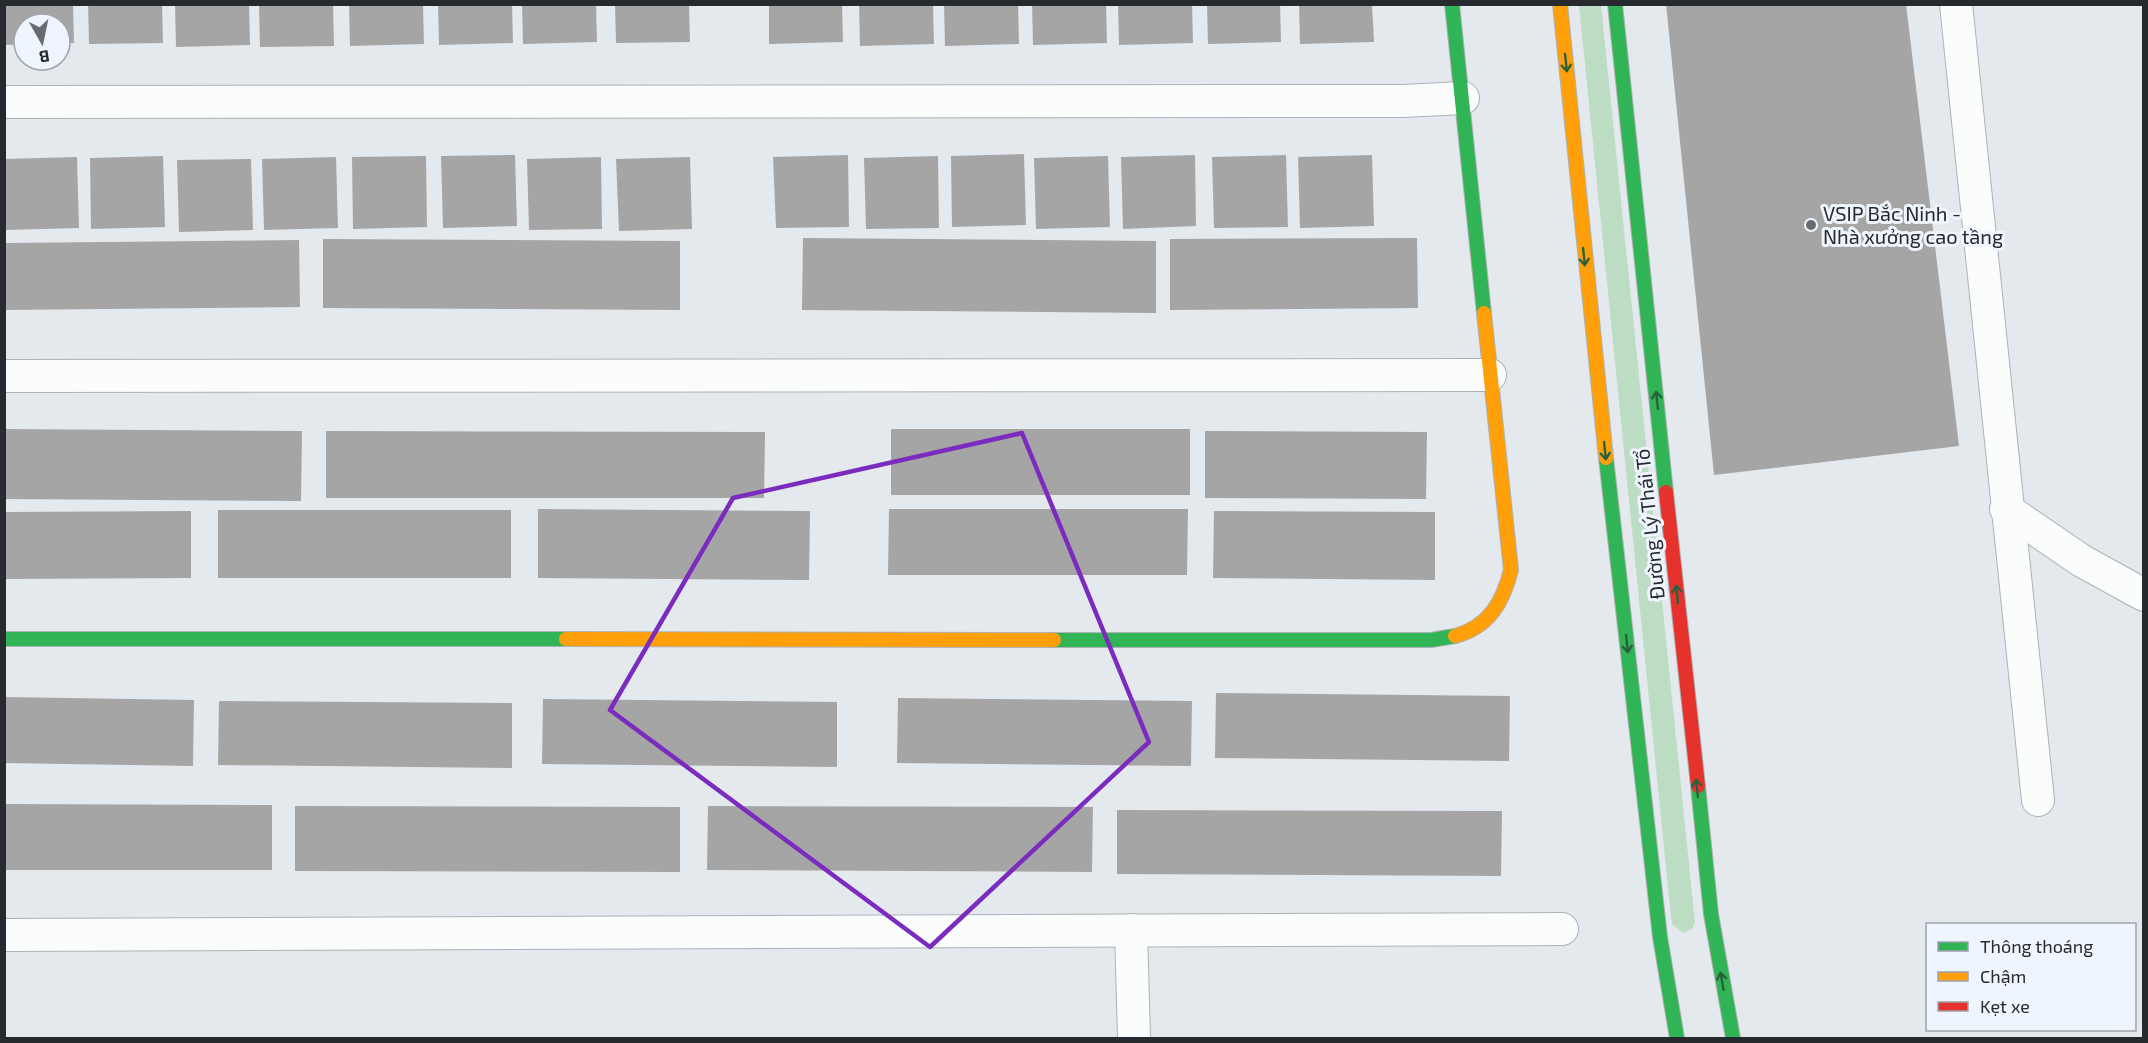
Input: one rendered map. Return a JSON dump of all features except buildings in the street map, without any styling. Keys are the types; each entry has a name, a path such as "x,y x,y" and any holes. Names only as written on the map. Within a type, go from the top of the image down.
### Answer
{"street":[{"path":"4,639 1449,639 1484,622 1499,608 1507,589 1510,570 1452,4"},
{"name":"Đường Lý Thái Tổ","path":"1560,4 1591,322 1653,878 1677,1038"},
{"name":"Đường Lý Thái Tổ","path":"1615,4 1711,914 1733,1038"},
{"path":"1956,4 2006,509 2038,800"},
{"path":"4,102 1391,101 1463,98"},
{"path":"4,376 1490,375"},
{"path":"2006,509 2082,561 2144,596"},
{"path":"4,934 1562,929"},
{"path":"1131,930 1134,1038"}],"highlighted area":[{"path":"1022,433 1149,742 930,947 610,710 733,498"}],"green space":[{"path":"1579,5 1601,5 1695,923 1692,929 1683,933 1672,924 1671,917"}],"traffic: fast":[{"path":"1452,4 1484,313"},
{"path":"1615,4 1666,492"},
{"path":"1606,458 1660,937 1677,1038"},
{"path":"1054,640 1431,640 1455,636"},
{"path":"4,639 566,639"},
{"path":"1698,786 1711,914 1733,1038"}],"traffic: slow":[{"path":"1560,4 1606,458"},
{"path":"1455,636 1477,626 1493,612 1504,593 1511,570 1484,313"},
{"path":"566,639 1054,640"}],"traffic: jam":[{"path":"1666,492 1698,786"}],"place":[{"name":"VSIP Bắc Ninh - Nhà xưởng cao tầng","path":"1811,225"}]}
